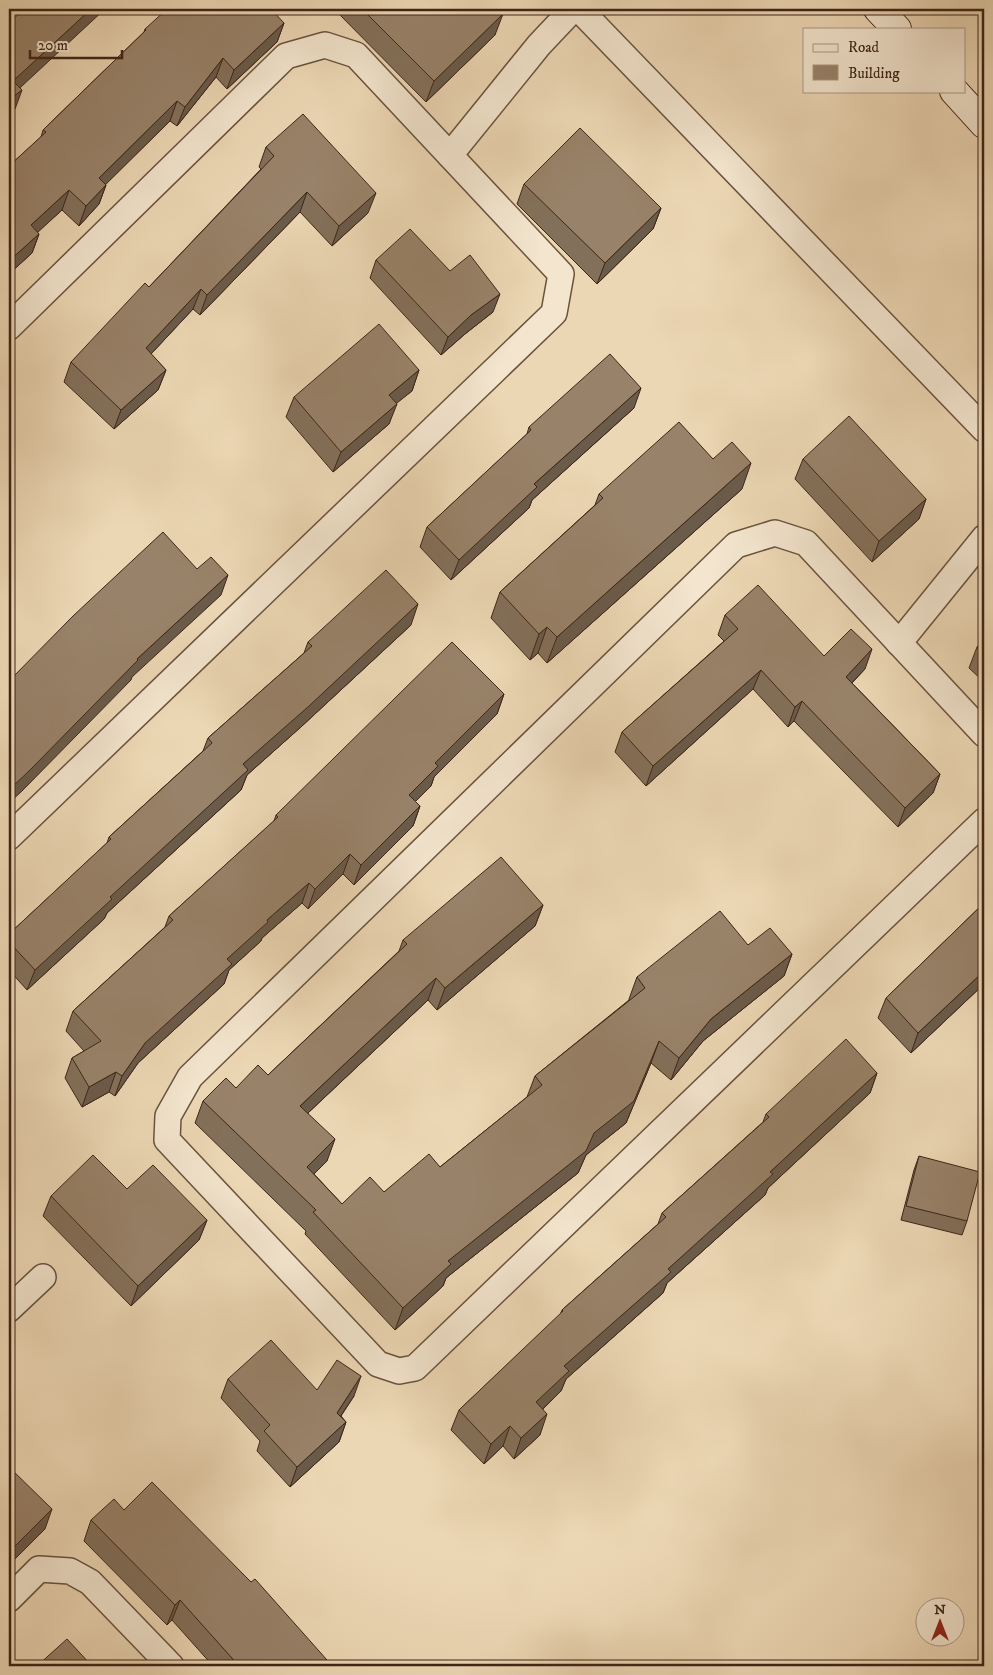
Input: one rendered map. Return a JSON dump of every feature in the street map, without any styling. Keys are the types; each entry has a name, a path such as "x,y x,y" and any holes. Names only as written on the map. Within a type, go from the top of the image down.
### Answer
{"street":[{"path":"450,155 539,45 573,9"},
{"path":"579,9 984,429"},
{"path":"878,9 896,28"},
{"path":"9,327 286,56 325,45 356,55 561,274 554,313 9,837"},
{"path":"955,92 984,124"},
{"path":"984,734 806,543 775,533 736,545 190,1077 168,1116 167,1140 378,1364 399,1371 415,1368 984,821"},
{"path":"900,643 984,538"},
{"path":"9,1309 43,1277"},
{"path":"9,1598 38,1569 70,1571 90,1582 171,1666"}],"building":[{"path":"24,9 91,9 13,81 22,90 9,100 9,23"},
{"path":"167,9 271,9 284,23 234,70 223,58 185,107 177,101 99,178 106,185 86,206 69,190 31,225 39,234 9,261 9,166 46,132 43,130"},
{"path":"362,9 497,9 503,14 434,81"},
{"path":"303,114 376,193 339,226 307,192 207,295 201,289 146,348 166,370 121,410 71,362 145,283 149,287 274,156 266,147"},
{"path":"580,128 661,208 605,263 524,184"},
{"path":"410,229 450,271 470,255 500,294 471,315 448,337 376,260"},
{"path":"379,324 419,370 389,395 397,404 341,452 294,397"},
{"path":"610,354 641,388 534,484 537,487 459,560 427,527 531,430 529,427"},
{"path":"849,416 926,499 879,541 803,459"},
{"path":"679,422 713,459 732,442 751,463 557,637 547,627 539,634 500,592 603,498 599,494"},
{"path":"163,532 197,569 211,557 228,575 137,659 9,790 9,681 73,616"},
{"path":"386,570 418,604 309,706 243,764 248,770 110,897 112,899 35,970 9,942 9,934 111,839 109,837 212,743 208,738 312,646 308,642"},
{"path":"758,585 824,656 851,629 872,649 846,677 940,774 905,808 802,701 795,707 761,670 653,766 622,732 738,629 725,615"},
{"path":"984,639 984,655 977,647"},
{"path":"452,642 504,694 435,763 438,766 409,795 420,806 361,865 350,854 315,889 309,883 227,959 232,964 145,1043 122,1076 116,1072 89,1087 72,1058 101,1041 73,1011 173,920 169,916 278,817 276,815"},
{"path":"501,857 543,905 445,988 436,978 300,1106 335,1139 307,1167 342,1204 370,1177 384,1192 429,1154 440,1167 542,1085 535,1076 645,988 637,977 720,911 748,945 770,928 792,954 711,1019 679,1058 659,1041 634,1101 594,1133 586,1151 448,1261 451,1264 403,1308 313,1212 316,1210 203,1101 226,1078 236,1088 258,1065 268,1075 407,944 403,940"},
{"path":"984,903 984,971 918,1033 886,998"},
{"path":"846,1039 877,1073 770,1172 773,1174 668,1269 671,1272 564,1366 569,1371 536,1402 547,1414 521,1438 510,1426 491,1444 459,1410 562,1310 666,1217 662,1213 769,1117 766,1114"},
{"path":"93,1155 127,1189 153,1165 207,1220 138,1286 51,1196"},
{"path":"919,1156 980,1172 967,1221 906,1206"},
{"path":"271,1340 317,1390 337,1360 361,1376 337,1413 346,1422 297,1467 264,1431 270,1425 228,1379"},
{"path":"9,1467 52,1509 9,1552"},
{"path":"152,1482 251,1582 255,1579 327,1660 320,1666 239,1666 180,1600 175,1605 91,1520 114,1499 124,1510"},
{"path":"67,1639 92,1666 37,1666"}]}
